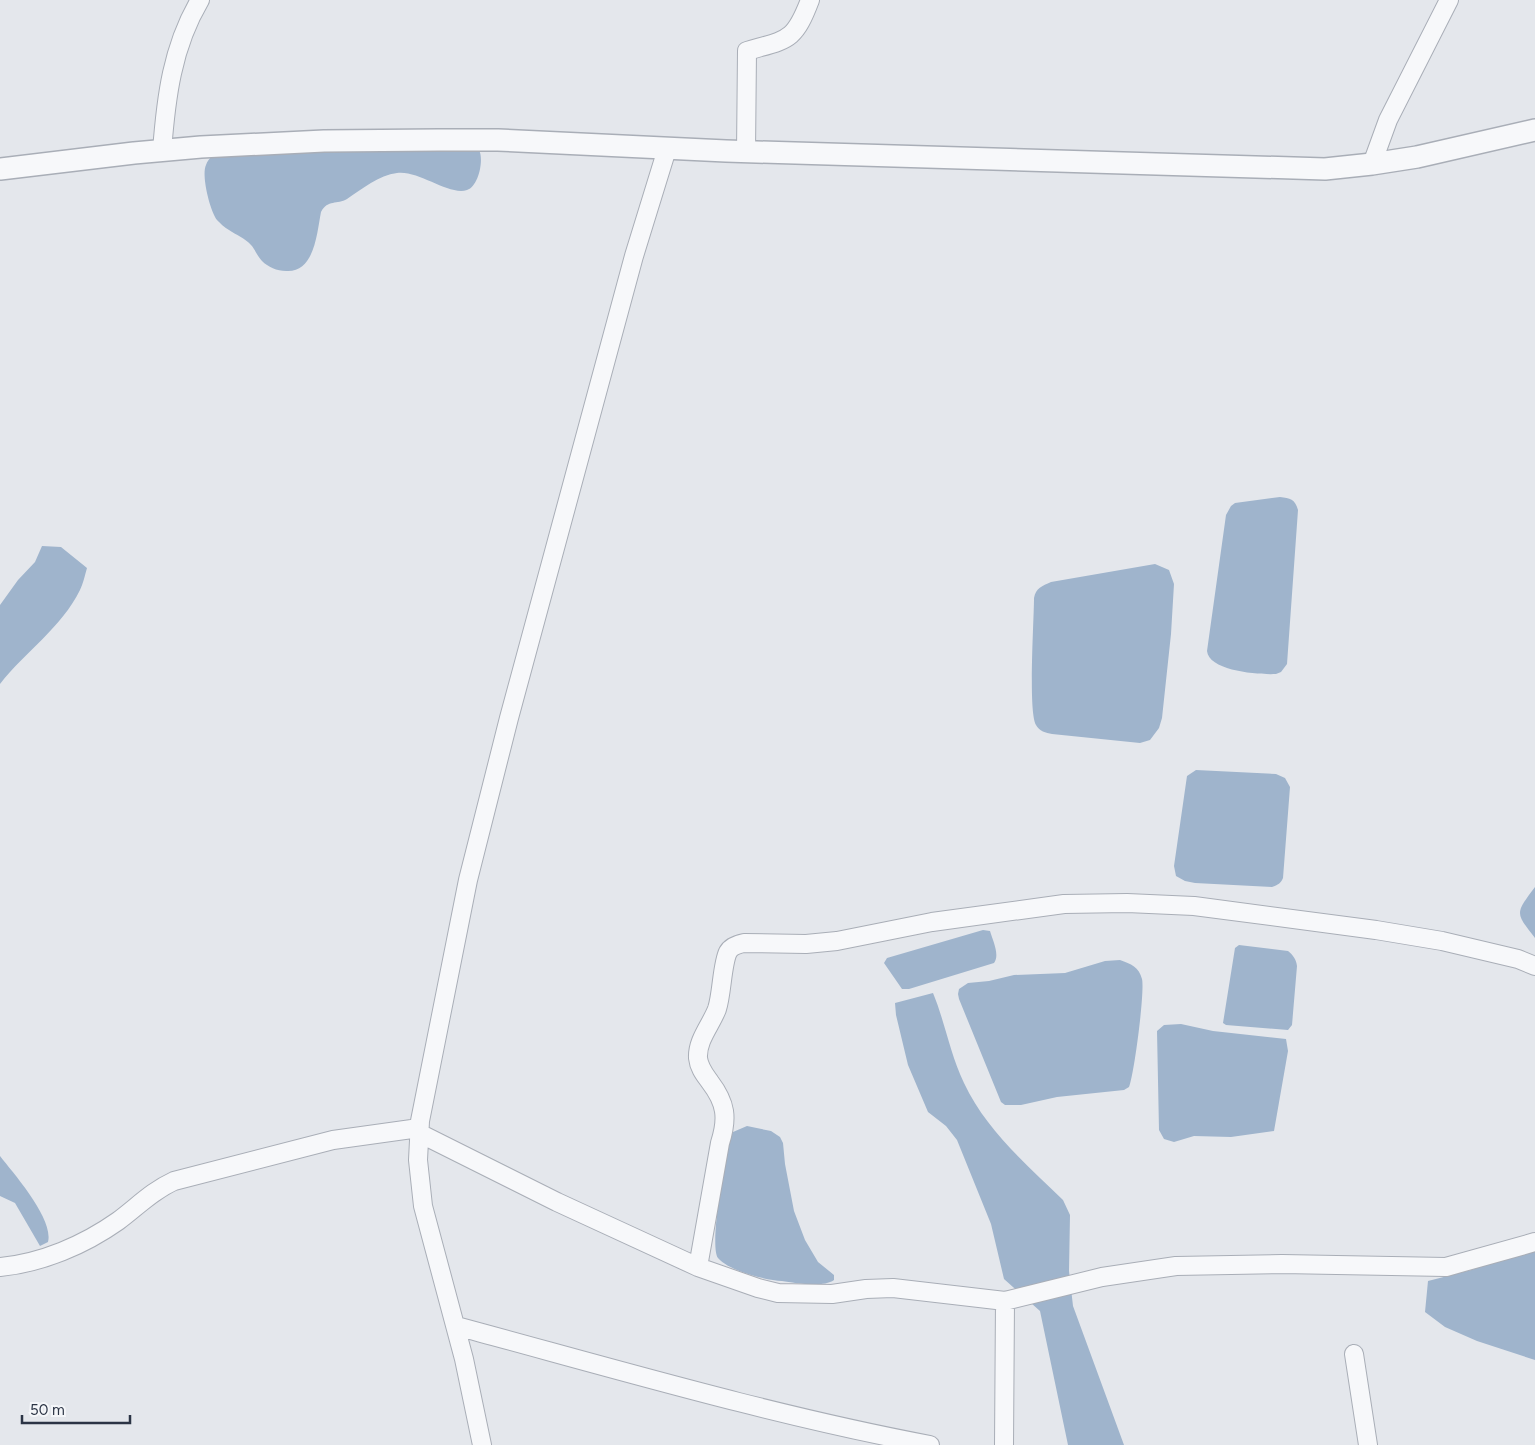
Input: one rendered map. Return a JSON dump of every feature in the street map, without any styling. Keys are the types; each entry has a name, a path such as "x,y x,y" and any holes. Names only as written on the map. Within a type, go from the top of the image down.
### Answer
{"street":[{"path":"162,151 170,75 181,40 200,0"},
{"path":"746,152 747,52 788,38 800,23 810,0"},
{"path":"1372,164 1388,120 1449,0"},
{"path":"0,169 162,151 288,142 498,140 746,152 1297,170 1372,164 1417,157 1535,130"},
{"path":"482,1445 456,1326 424,1206 418,1160 419,1130 470,871 509,718 634,256 667,148"},
{"path":"698,1266 725,1123 725,1109 716,1090 702,1072 698,1052 702,1038 717,1008 728,953 738,944 744,942 806,944 837,941 932,922 1064,904 1127,904 1194,906 1376,930 1442,941 1518,959 1535,966"},
{"path":"0,1266 14,1265 76,1246 117,1222 155,1191 174,1180 333,1140 419,1130 557,1202 698,1266 758,1288 778,1293 832,1294 866,1289 893,1288 1005,1301 1102,1277 1176,1266 1282,1264 1446,1267 1535,1242"},
{"path":"1004,1445 1005,1301"},
{"path":"456,1326 699,1391 930,1445"},
{"path":"1354,1354 1368,1445"}],"water":[{"path":"479,150 481,166 475,183 467,190 460,191 415,175 397,173 377,179 343,201 327,205 321,212 313,250 309,258 296,270 279,270 267,265 260,259 249,243 221,224 214,215 205,184 206,165 213,155 272,151"},
{"path":"1280,497 1292,500 1298,510 1287,664 1281,672 1276,674 1258,674 1225,667 1210,658 1207,651 1226,515 1235,503"},
{"path":"42,546 61,547 87,568 83,582 63,616 0,684 0,605 18,580 35,562"},
{"path":"1155,564 1169,570 1174,584 1171,634 1162,718 1159,728 1150,740 1140,743 1052,734 1041,730 1036,725 1032,702 1034,598 1036,592 1042,586 1051,582"},
{"path":"1196,770 1276,774 1285,778 1290,787 1283,878 1279,884 1272,887 1195,883 1185,881 1176,876 1174,866 1187,776"},
{"path":"1535,887 1535,938 1521,918 1520,913 1521,908"},
{"path":"983,930 990,931 993,939 996,952 994,963 909,989 902,989 884,963 887,958"},
{"path":"1239,945 1288,951 1294,957 1297,966 1292,1025 1288,1030 1226,1025 1223,1023 1235,948"},
{"path":"1120,960 1134,966 1142,979 1143,987 1134,1067 1129,1087 1124,1090 1057,1097 1021,1105 1005,1105 1001,1102 959,999 959,989 968,983 989,981 1014,975 1065,973 1105,961"},
{"path":"933,993 955,1061 973,1100 1008,1146 1063,1200 1070,1215 1069,1271 1073,1306 1124,1445 1068,1445 1040,1311 1004,1279 991,1224 957,1140 946,1126 928,1112 908,1065 895,1003"},
{"path":"1181,1024 1213,1031 1286,1039 1288,1051 1274,1131 1231,1137 1194,1136 1174,1142 1164,1139 1159,1130 1157,1031 1164,1025"},
{"path":"747,1126 771,1131 780,1137 783,1143 794,1211 805,1240 818,1262 834,1275 834,1280 823,1284 809,1284 766,1279 739,1271 723,1263 718,1258 715,1237 716,1221 728,1141 733,1132"},
{"path":"0,1156 32,1197 45,1221 48,1242 40,1246 15,1203 0,1196"},
{"path":"1535,1248 1535,1360 1477,1341 1445,1327 1425,1312 1428,1281 1471,1270"}]}
